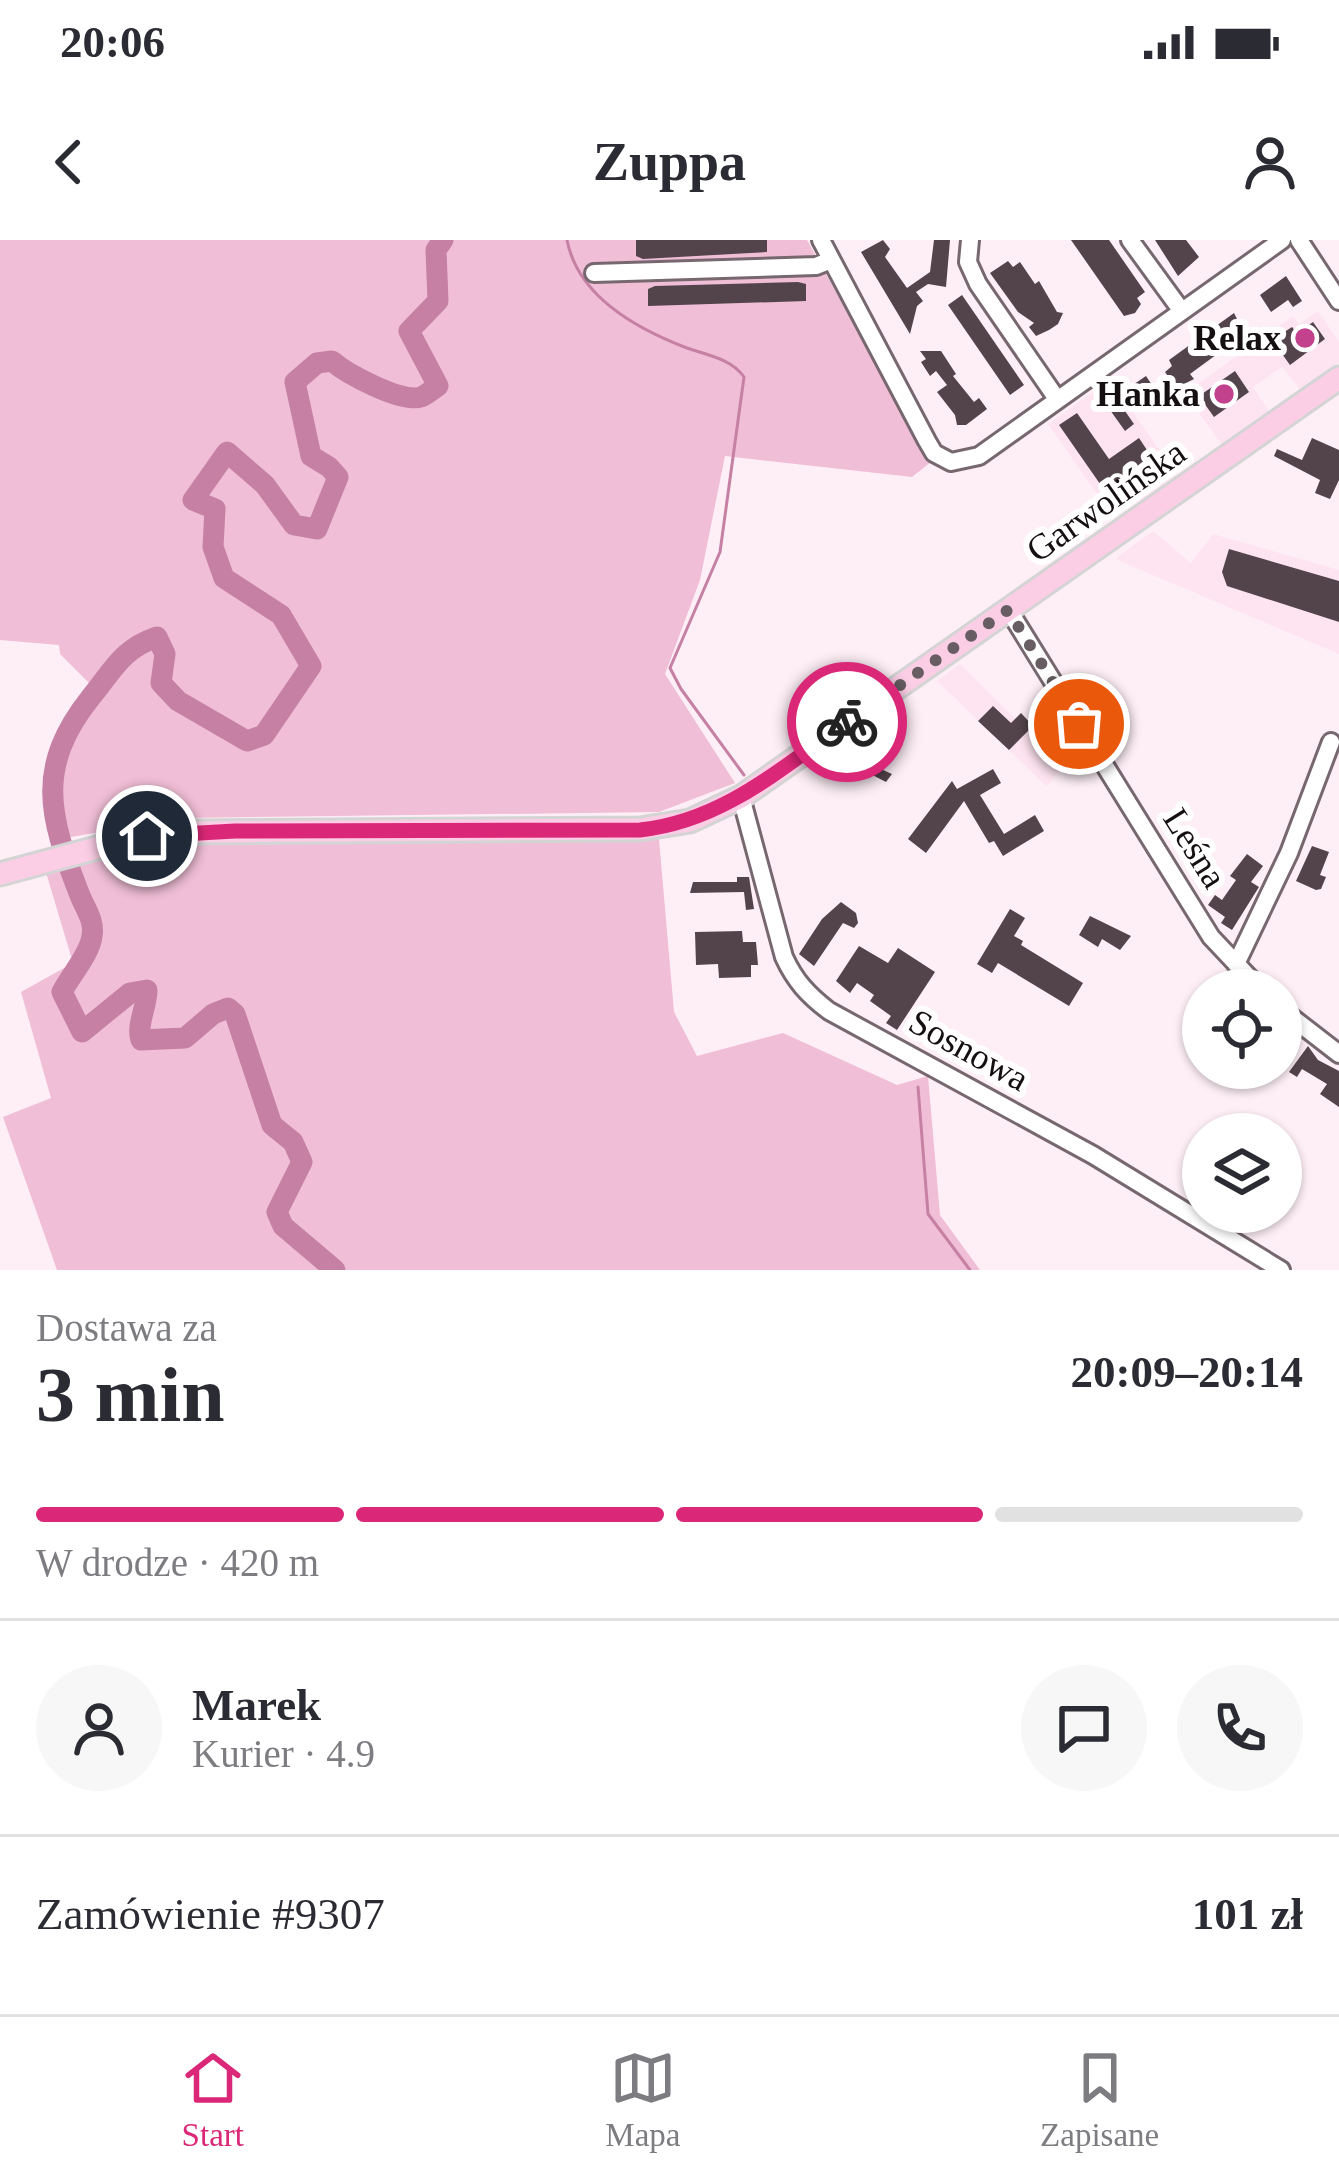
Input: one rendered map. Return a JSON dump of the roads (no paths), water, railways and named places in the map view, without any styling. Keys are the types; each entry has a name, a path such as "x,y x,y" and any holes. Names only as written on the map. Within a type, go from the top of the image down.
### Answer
{"main road":[{"name":"Garwolińska","path":"0,874 147,836 211,831 640,830 690,821 741,797 1339,378"}],"street":[{"path":"820,240 934,453 951,462 979,456 1282,240"},
{"path":"970,240 968,262 978,284 1057,399"},
{"path":"1130,240 1181,310"},
{"path":"1299,240 1339,301"},
{"path":"594,273 816,266 831,260"},
{"name":"Leśna","path":"1008,610 1211,938 1241,969"},
{"path":"1236,964 1289,853 1331,742"},
{"name":"Sosnowa","path":"741,797 784,957 808,995 829,1011 1093,1155 1281,1270"},
{"path":"1302,1025 1339,1054"}],"waterway":[{"path":"335,1270 283,1226 277,1212 302,1162 293,1142 272,1125 235,1014 228,1008 213,1014 185,1038 141,1040 147,990 130,993 82,1032 62,992 88,950 92,924 60,840 53,792 55,769 61,746 91,697 127,654 157,637 165,654 161,683 178,701 247,741 264,735 311,666 281,615 224,578 213,547 215,509 193,500 227,452 265,485 294,525 317,529 338,477 311,456 295,382 317,363 332,361 361,380 401,396 421,397 438,386 409,331 438,301 436,250 443,240"},
{"path":"567,240 583,278 612,308 668,340 726,362 744,377 720,552 670,668 744,775"},
{"path":"918,1087 928,1214 970,1270"}],"place":[{"name":"Relax","path":"1305,338"},
{"name":"Hanka","path":"1224,394"}]}
